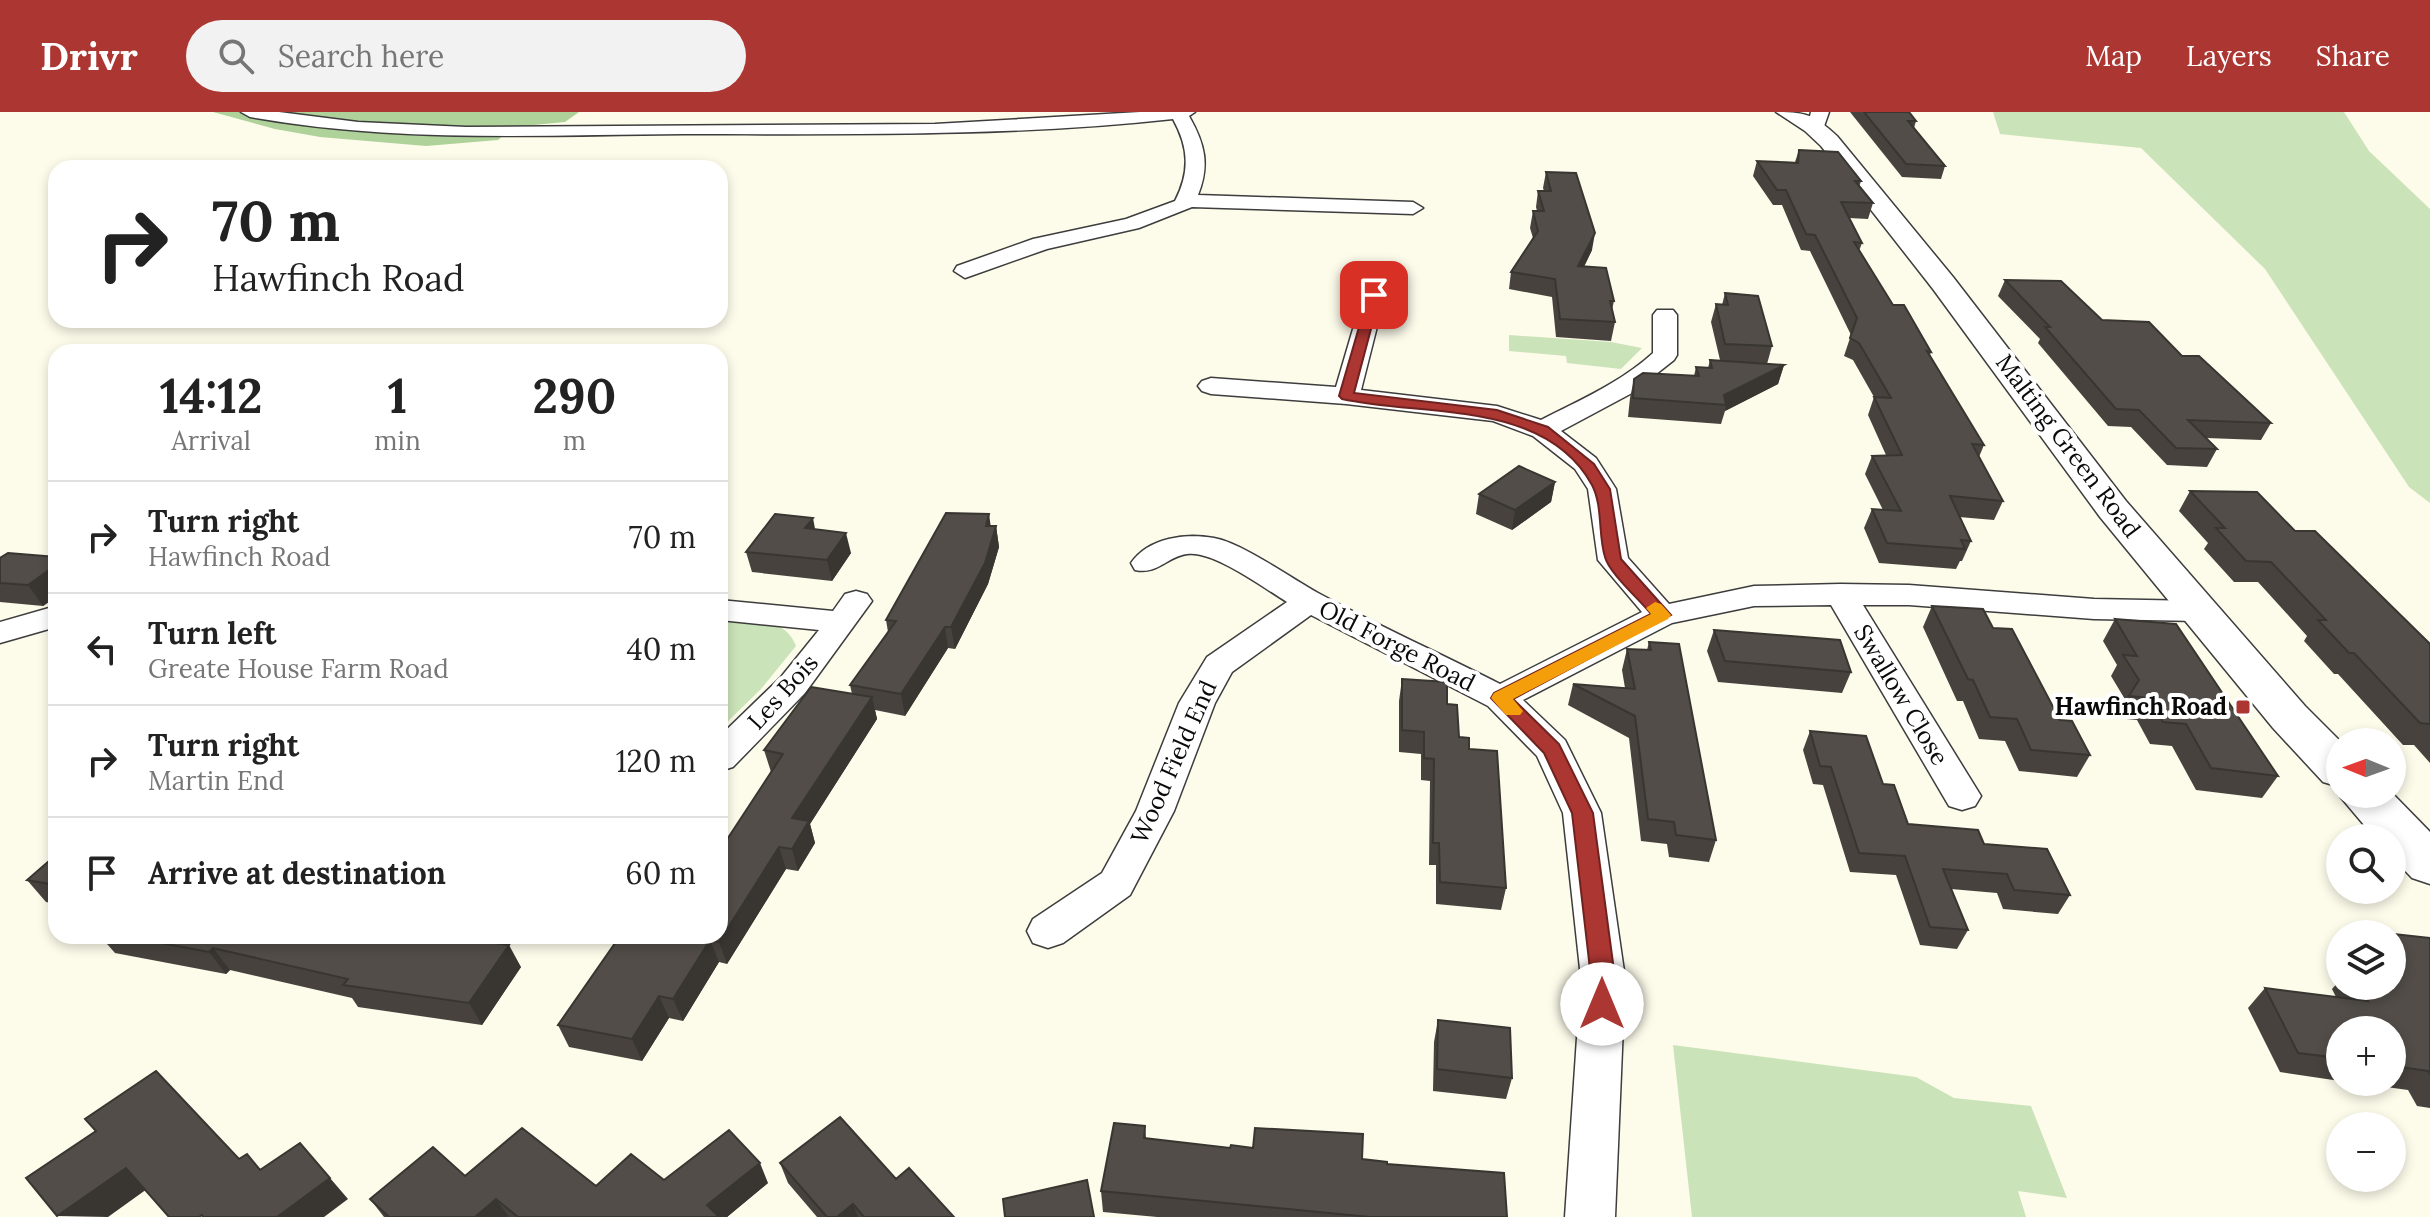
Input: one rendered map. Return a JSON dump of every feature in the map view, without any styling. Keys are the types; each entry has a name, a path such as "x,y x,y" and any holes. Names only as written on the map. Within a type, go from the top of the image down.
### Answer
{"street":[{"path":"250,112 312,123 428,132 684,129 901,132 1186,112"},
{"path":"428,132 474,121 490,112"},
{"path":"1787,112 1818,120"},
{"path":"965,271 1041,244 1132,224 1184,205 1196,178 1196,142 1178,113"},
{"name":"Malting Green Road","path":"1818,120 2113,509 2289,717 2326,755"},
{"path":"1185,201 1412,213 1423,188"},
{"path":"1346,396 1374,295"},
{"path":"1543,430 1655,366 1665,355 1665,315"},
{"path":"1211,386 1346,396 1497,414 1543,430 1586,464 1602,489 1613,560 1662,615"},
{"name":"Old Forge Road","path":"1146,563 1180,544 1214,547 1309,601 1500,698 1552,749 1582,813 1603,978 1590,1217"},
{"name":"Swallow Close","path":"1840,594 1962,796"},
{"path":"1500,698 1662,615 1754,596 1909,595 2094,609 2198,611"},
{"name":"Wood Field End","path":"1048,931 1116,884 1155,811 1197,703 1219,665 1309,601"},
{"name":"Les Bois","path":"728,610 849,612 793,685 728,750"},
{"path":"0,633 48,618"},
{"path":"2376,808 2430,864"}],"green space":[{"path":"213,112 579,112 565,122 513,127 498,140 426,146 320,137 275,129"},
{"path":"1993,112 2344,112 2369,151 2430,209 2430,503 2409,487 2265,269 2141,148 2000,134"},
{"path":"1509,335 1611,342 1642,348 1621,369 1567,363 1566,356 1509,351"},
{"path":"728,620 774,624 791,636 796,646 761,689 728,721"},
{"path":"1673,1045 1916,1077 1954,1098 2031,1106 2067,1198 2018,1191 2026,1217 1692,1217"}],"building":[{"path":"1864,112 1909,112 1916,121 1908,121 1945,166 1906,164"},
{"path":"1799,150 1838,152 1861,181 1855,181 1873,203 1841,202 1862,243 1854,242 1893,305 1904,305 1931,352 1927,351 1984,445 1972,444 2003,501 1950,496 1971,541 1961,540 1965,549 1887,543 1872,509 1901,511 1872,456 1902,455 1874,397 1891,398 1859,343 1850,338 1857,318 1815,235 1806,234 1786,190 1777,190 1757,161 1798,163"},
{"path":"1546,172 1576,173 1595,233 1578,266 1606,268 1614,301 1610,301 1615,322 1560,319 1555,279 1511,272 1538,231 1533,211 1544,211 1538,191 1551,191"},
{"path":"2005,280 2061,281 2102,320 2149,322 2182,356 2199,356 2271,423 2188,420 2217,449 2176,448 2139,410 2116,409 2045,327 2050,327"},
{"path":"1725,293 1758,296 1772,346 1725,344 1716,304 1728,305"},
{"path":"1710,360 1784,365 1724,395 1726,405 1633,398 1634,379 1643,373 1699,376 1696,367 1712,368"},
{"path":"1519,466 1555,482 1515,510 1479,494"},
{"path":"2190,491 2257,492 2295,531 2315,531 2430,644 2430,724 2420,723 2354,653 2349,653 2318,620 2326,620 2271,562 2246,561 2216,528 2225,528"},
{"path":"946,513 989,514 986,526 996,526 985,563 951,627 945,627 901,694 850,685 896,621 886,620"},
{"path":"775,514 813,518 805,528 846,533 827,560 746,552"},
{"path":"8,553 48,556 48,571 28,585 0,583 0,558"},
{"path":"1932,606 1983,609 1993,628 2012,629 2060,720 2072,721 2090,755 2031,750 2017,719 1990,717"},
{"path":"2115,619 2176,624 2278,776 2211,768 2186,724 2163,722 2150,698 2129,696 2139,680 2123,655 2137,656"},
{"path":"1714,630 1840,640 1851,672 1725,661"},
{"path":"1649,642 1679,644 1716,840 1676,835 1674,822 1648,819 1635,716 1573,684 1635,689 1627,649 1651,650"},
{"path":"1402,679 1447,682 1447,704 1457,705 1459,737 1469,738 1469,749 1497,751 1506,888 1440,882 1439,843 1433,843 1434,759 1424,758 1424,732 1402,730"},
{"path":"811,687 872,697 792,818 809,821 792,849 779,847 728,928 728,838 783,754 764,750"},
{"path":"1810,731 1866,736 1883,784 1894,785 1908,824 1978,830 1984,844 2047,849 2070,895 2014,890 2007,874 1943,869 1968,930 1930,927 1905,856 1859,853 1831,767 1820,766"},
{"path":"48,862 48,884 27,880"},
{"path":"2406,935 2430,938 2430,1074 2428,1071 2406,1068 2406,1016 2326,1016 2326,1056 2298,1053 2265,988 2326,996 2326,1000 2406,1000"},
{"path":"166,944 509,945 469,1003 343,985 348,979 213,948 209,952"},
{"path":"614,944 707,944 673,999 659,996 632,1039 558,1025"},
{"path":"1438,1020 1510,1028 1512,1078 1437,1069"},
{"path":"156,1071 239,1159 247,1154 260,1170 300,1143 330,1178 277,1217 169,1217 126,1168 57,1216 26,1178 96,1131 85,1119"},
{"path":"840,1117 896,1179 909,1168 954,1217 864,1217 853,1204 837,1217 827,1217 780,1163"},
{"path":"1114,1123 1145,1126 1144,1138 1230,1148 1231,1145 1253,1148 1255,1128 1363,1134 1362,1159 1387,1164 1504,1173 1507,1217 1370,1217 1101,1191"},
{"path":"522,1128 596,1186 631,1154 664,1180 729,1130 760,1163 707,1205 719,1217 518,1217 496,1199 475,1217 389,1217 370,1199 433,1147 465,1176"},
{"path":"1087,1180 1094,1217 1005,1217 1003,1199"}],"slow traffic":[{"path":"1513,711 1500,698 1662,615 1655,608"}],"place":[{"name":"Hawfinch Road","path":"2243,707"}],"route":[{"path":"1374,295 1346,396 1497,414 1543,430 1586,464 1602,489 1613,560 1662,615 1500,698 1552,749 1582,813 1603,978 1602,1004"}]}
